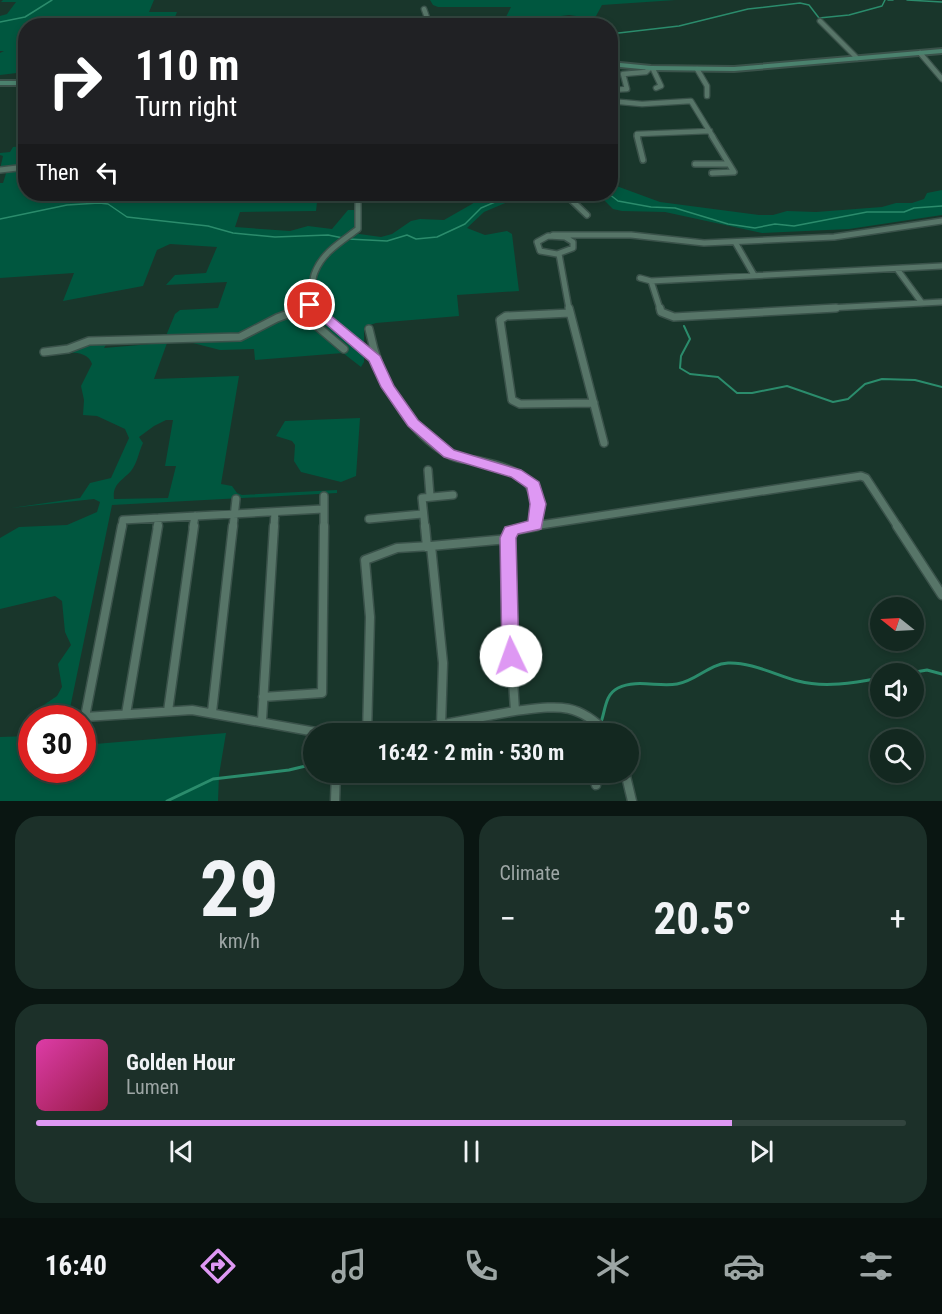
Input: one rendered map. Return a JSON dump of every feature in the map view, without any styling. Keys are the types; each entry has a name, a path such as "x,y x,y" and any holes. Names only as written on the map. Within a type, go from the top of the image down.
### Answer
{"street":[{"path":"424,9 427,18"},
{"path":"820,21 857,58"},
{"path":"618,65 651,69 697,69 798,64 942,51"},
{"path":"920,53 942,79"},
{"path":"651,69 661,86 656,88"},
{"path":"618,90 627,89 623,74 646,72 651,69"},
{"path":"697,69 707,86 708,96"},
{"path":"0,83 18,83"},
{"path":"618,102 642,104 691,101 734,173 712,173"},
{"path":"643,160 637,134 710,131"},
{"path":"694,164 729,164"},
{"path":"0,170 18,168"},
{"path":"310,305 314,276 321,258 353,234 358,227 358,201"},
{"path":"572,201 587,215"},
{"path":"594,234 581,239 567,253 545,253 536,245 539,239 553,235 594,234 631,235 704,243 834,237 942,221"},
{"path":"553,235 570,239 573,248"},
{"path":"735,242 753,275"},
{"path":"559,254 570,313 604,443"},
{"path":"640,278 651,281 942,266"},
{"path":"897,269 922,303"},
{"path":"651,281 661,312 674,317 942,302"},
{"path":"44,352 68,349 90,341 240,337 310,305"},
{"path":"310,305 375,359"},
{"path":"298,310 344,349"},
{"path":"570,313 506,316 500,320 512,400 520,404 594,403"},
{"path":"369,329 375,359 388,387 413,423 449,454 510,471 534,486 538,504 535,526"},
{"path":"428,470 430,496"},
{"path":"515,711 510,638 508,538 510,531 514,529 861,476 866,478 942,595"},
{"path":"441,723 443,663 429,546 422,514 422,498 453,495"},
{"path":"263,697 322,693 324,496"},
{"path":"212,712 236,499"},
{"path":"303,729 212,712 168,711 85,717 123,520 324,509"},
{"path":"262,720 275,512"},
{"path":"369,519 422,514"},
{"path":"168,711 195,516"},
{"path":"126,714 159,518"},
{"path":"367,723 370,617 365,560 397,548 508,538"},
{"path":"456,723 515,711 568,706 584,711 599,723"},
{"path":"335,801 336,783"},
{"path":"628,783 632,801"}],"green space":[{"path":"3,0 154,0 149,12 177,12 175,18 18,18 18,73 0,75 0,53 4,51 0,51 0,16 7,14 16,2 1,2"},
{"path":"430,0 676,0 602,5 596,16 590,18 569,15 546,18 506,17 511,7 438,7"},
{"path":"13,147 18,147 18,167 0,169 3,156 0,153 10,152"},
{"path":"18,169 18,201 317,201 316,211 240,212 235,227 290,231 308,226 332,229 348,210 356,210 356,227 352,233 381,237 392,234 411,221 444,220 476,201 510,201 484,212 467,228 485,235 507,231 512,234 519,291 457,295 459,316 376,323 364,327 364,362 361,367 343,353 255,360 254,349 220,350 189,342 167,343 154,379 239,376 221,484 232,486 237,493 242,495 337,490 337,493 112,505 71,705 44,705 57,696 62,687 58,664 71,645 65,632 62,601 55,596 0,609 0,538 19,527 67,525 97,512 100,502 94,499 11,508 80,498 90,483 111,478 129,438 125,429 97,416 83,415 84,400 81,386 92,364 89,358 70,352 40,356 83,343 107,343 104,348 163,343 175,314 180,310 218,308 227,282 166,285 175,275 206,273 217,247 170,244 157,250 143,286 63,301 74,273 0,278 0,183 3,183 7,170","holes":["166,420 173,420 165,466 176,466 168,498 114,499 116,486 131,471 136,461 143,443 139,437"]},
{"path":"618,187 660,202 759,215 912,203 924,199 927,193 942,190 942,215 849,229 762,233 665,212 613,209 605,201 618,201"},
{"path":"360,418 356,476 341,482 301,472 294,461 295,445 292,441 276,436 285,421"},
{"path":"226,733 219,775 218,801 0,801 0,737 18,736 18,783 96,783 96,744"}],"waterway":[{"path":"20,18 52,0"},
{"path":"618,33 679,26 748,9 800,3 809,5 819,18 849,15 882,6 885,0"},
{"path":"888,0 893,0"},
{"path":"907,0 942,2"},
{"path":"0,22 18,18"},
{"path":"348,239 387,241 407,235 416,239 437,237 465,224 481,208 498,201"},
{"path":"618,201 651,207 675,208 728,224 755,228 775,224 794,226 867,212 904,212 914,208 942,206"},
{"path":"0,219 67,205 99,203 108,204 127,217 208,226 233,233 275,237 328,235 343,238"},
{"path":"684,326 690,339 681,356 680,368 690,374 718,377 737,393 752,393 787,386 833,402 848,399 865,384 882,379 915,380 942,387"},
{"path":"601,723 606,703 612,692 618,688 632,684 677,684 721,664 737,663 808,683 849,683 870,680"},
{"path":"924,671 942,674"},
{"path":"167,801 213,779 303,767"}],"route":[{"path":"310,305 375,359 388,387 413,423 449,454 503,469 516,474 534,486 538,504 535,526 514,529 508,534 511,656"}]}
